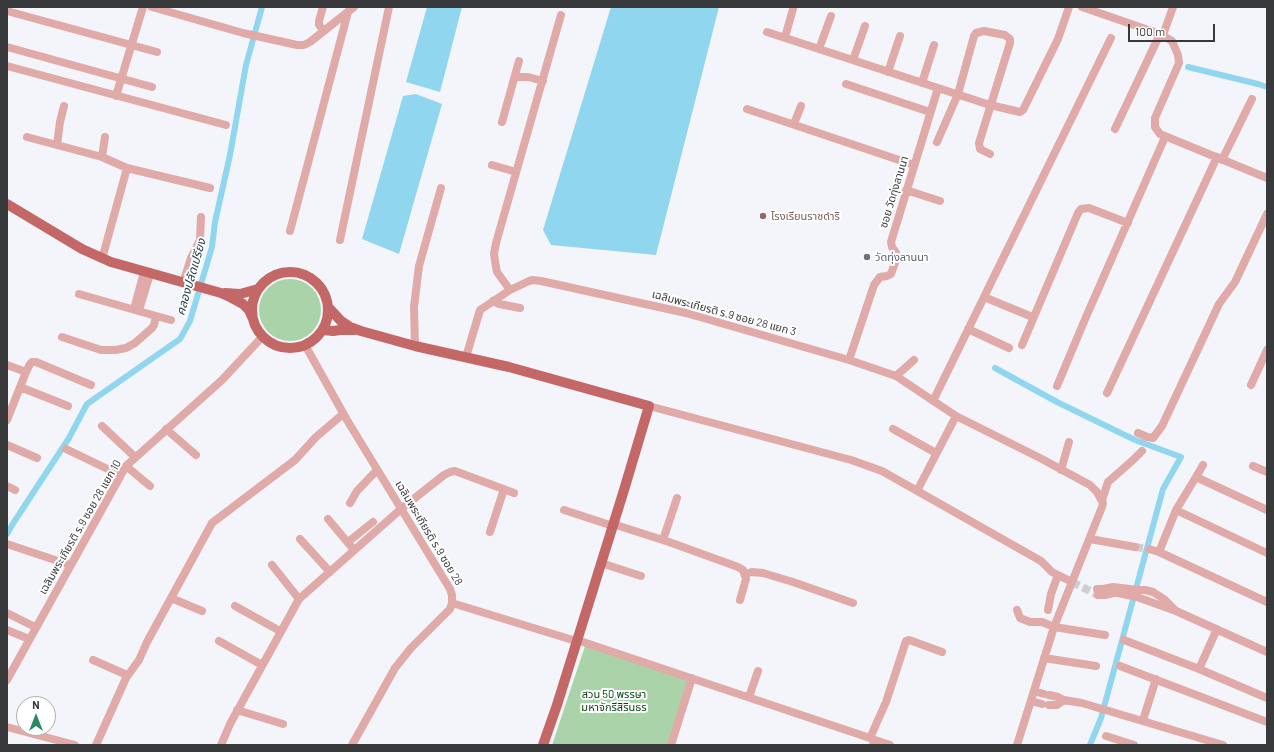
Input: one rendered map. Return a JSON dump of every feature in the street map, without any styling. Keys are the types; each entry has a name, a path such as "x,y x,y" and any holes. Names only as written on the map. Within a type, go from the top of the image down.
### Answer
{"main road":[{"path":"7,204 82,249 102,259 221,293 240,294 258,289"},
{"path":"221,293 243,304 249,310 255,325 263,336 269,341 282,347 290,348 305,345 315,339 323,330 327,319 328,307 324,292 320,286 308,276 294,272 279,274 265,281 258,289 252,305 253,319"},
{"path":"328,307 341,321 350,327 361,331 415,346 466,356 509,367 648,406 613,525 557,705 543,745"},
{"path":"323,330 361,331"}],"street":[{"path":"116,96 143,7"},
{"path":"152,7 243,33 293,45 304,45 351,9"},
{"path":"323,7 318,21 319,25 324,31"},
{"path":"340,240 389,7"},
{"path":"767,32 990,105 1018,112 1023,110 1058,39 1069,7"},
{"path":"1082,7 1162,34 1172,41 1179,63 1155,118 1154,123 1158,131 1165,136 1267,178"},
{"path":"1115,129 1162,34 1173,7"},
{"path":"290,230 351,9"},
{"path":"785,38 793,9"},
{"path":"7,11 157,52"},
{"path":"510,290 497,272 494,254 496,243 562,15"},
{"path":"819,49 831,16"},
{"path":"854,60 865,26"},
{"path":"937,142 958,94 974,36 976,33 984,31 1005,35 1010,39 1010,43 979,143 980,149 990,154"},
{"path":"888,72 900,36"},
{"path":"933,401 1111,38"},
{"path":"922,83 934,45"},
{"path":"7,47 152,87"},
{"path":"502,122 519,61"},
{"path":"7,66 226,125"},
{"path":"515,77 528,77 543,81"},
{"path":"846,84 930,112"},
{"name":"ซอย วัดทุ่งลานนา","path":"849,360 874,285 880,277 891,274 896,260 896,253 891,242 938,88"},
{"path":"1107,393 1220,158 1252,98"},
{"path":"57,145 64,106"},
{"path":"794,124 801,106"},
{"path":"747,109 914,164"},
{"path":"27,136 102,156 128,168 210,188"},
{"path":"1057,386 1165,136"},
{"path":"102,156 104,137"},
{"path":"492,164 516,172"},
{"path":"102,259 128,168"},
{"path":"415,346 414,307 419,266 441,188"},
{"path":"906,190 940,201"},
{"path":"1022,346 1078,213 1081,210 1089,208 1128,223"},
{"path":"1138,433 1154,438 1162,426 1217,309 1235,282 1267,214"},
{"path":"186,284 191,258 200,240 201,218"},
{"path":"137,310 147,273"},
{"name":"เฉลิมพระเกียรติ ร.9 ซอย 28 แยก 3","path":"466,356 480,310 510,290 533,280 686,312 849,360 896,376 956,416 1090,485 1102,500"},
{"path":"79,294 171,320"},
{"path":"984,297 1030,316"},
{"path":"493,301 499,304 520,308"},
{"path":"62,337 101,350 126,348 152,328 156,316"},
{"path":"968,328 1009,348"},
{"name":"เฉลิมพระเกียรติ ร.9 ซอย 28 แยก 10","path":"7,680 35,627 126,466 222,380 263,336"},
{"name":"เฉลิมพระเกียรติ ร.9 ซอย 28","path":"305,345 343,414 450,589 452,595 450,609 411,648 395,668 352,745"},
{"path":"1251,385 1267,350"},
{"path":"896,376 914,360"},
{"path":"7,420 10,405 32,362 36,362 91,385"},
{"path":"7,365 26,372"},
{"path":"20,387 68,406"},
{"path":"648,406 851,460 882,471 1041,561 1052,572 1072,582"},
{"path":"96,745 127,675 139,660 147,642 212,523 295,460 316,437 343,414"},
{"path":"917,491 956,416"},
{"path":"102,426 135,457"},
{"path":"166,429 196,456"},
{"path":"893,429 936,453"},
{"path":"1061,470 1069,442"},
{"path":"7,444 37,458"},
{"path":"66,449 120,475"},
{"path":"1017,745 1054,627 1102,507 1102,500 1108,482 1142,450"},
{"path":"1159,552 1176,510 1203,465"},
{"path":"126,466 150,486"},
{"path":"1253,466 1267,472"},
{"path":"350,503 357,491 377,470"},
{"path":"221,745 237,710 299,599 401,509 444,475 455,471 514,493"},
{"path":"1196,477 1267,510"},
{"path":"490,532 504,489"},
{"path":"663,540 677,498"},
{"path":"564,510 663,540 738,567 743,570 745,574 745,584 740,600"},
{"path":"1176,510 1267,553"},
{"path":"328,519 354,550"},
{"path":"348,542 373,522"},
{"path":"300,538 330,572"},
{"path":"1090,539 1135,547"},
{"path":"8,544 70,565"},
{"path":"1149,550 1159,552 1267,602"},
{"path":"601,563 641,576"},
{"path":"272,565 299,599"},
{"path":"745,574 752,572 763,573 853,603"},
{"path":"1048,610 1051,594 1058,575"},
{"path":"1097,592 1112,587 1138,594 1267,652"},
{"path":"171,598 202,612"},
{"path":"452,603 577,640 749,697 873,741 890,745"},
{"path":"235,606 280,631"},
{"path":"1017,610 1020,618 1030,622 1042,622 1054,627 1105,635"},
{"path":"7,613 35,627"},
{"path":"7,630 29,640"},
{"path":"1199,669 1216,630"},
{"path":"1124,640 1199,669 1267,698"},
{"path":"219,641 262,665"},
{"path":"873,741 906,641 912,641 942,652"},
{"path":"1044,658 1096,666"},
{"path":"93,660 127,675"},
{"path":"1120,666 1267,722"},
{"path":"749,697 758,671"},
{"path":"671,745 692,678"},
{"path":"1143,720 1156,679"},
{"path":"1034,691 1143,720 1223,745"},
{"path":"1031,701 1057,705 1064,700"},
{"path":"237,710 283,724"},
{"path":"7,727 75,745"},
{"path":"1106,736 1134,745"}],"green space":[{"path":"284,279 296,279 312,288 319,298 321,310 319,322 312,332 296,341 284,341 273,336 264,327 259,316 259,304 264,293 273,284"},
{"name":"สวน 50 พรรษา มหาจักรีสิรินธร","path":"586,643 689,678 667,745 552,745"}],"water":[{"path":"427,7 462,7 440,92 406,82"},
{"path":"611,7 719,7 656,255 551,245 543,230"},
{"path":"416,94 442,104 399,254 362,239 403,96"}],"waterway":[{"name":"คลองปลัดเปรียง","path":"7,534 69,438 87,404 180,339 190,321 212,247 215,222 230,155 246,65 262,7"},
{"path":"1188,67 1267,87"},
{"path":"995,368 1057,402 1135,440 1181,457 1163,489 1101,718 1090,745"}],"tunnel":[{"path":"1135,547 1149,549"},
{"path":"1072,582 1098,595"}],"place":[{"name":"โรงเรียนราชดำริ","path":"763,216"},
{"name":"วัดทุ่งลานนา","path":"867,257"}]}
